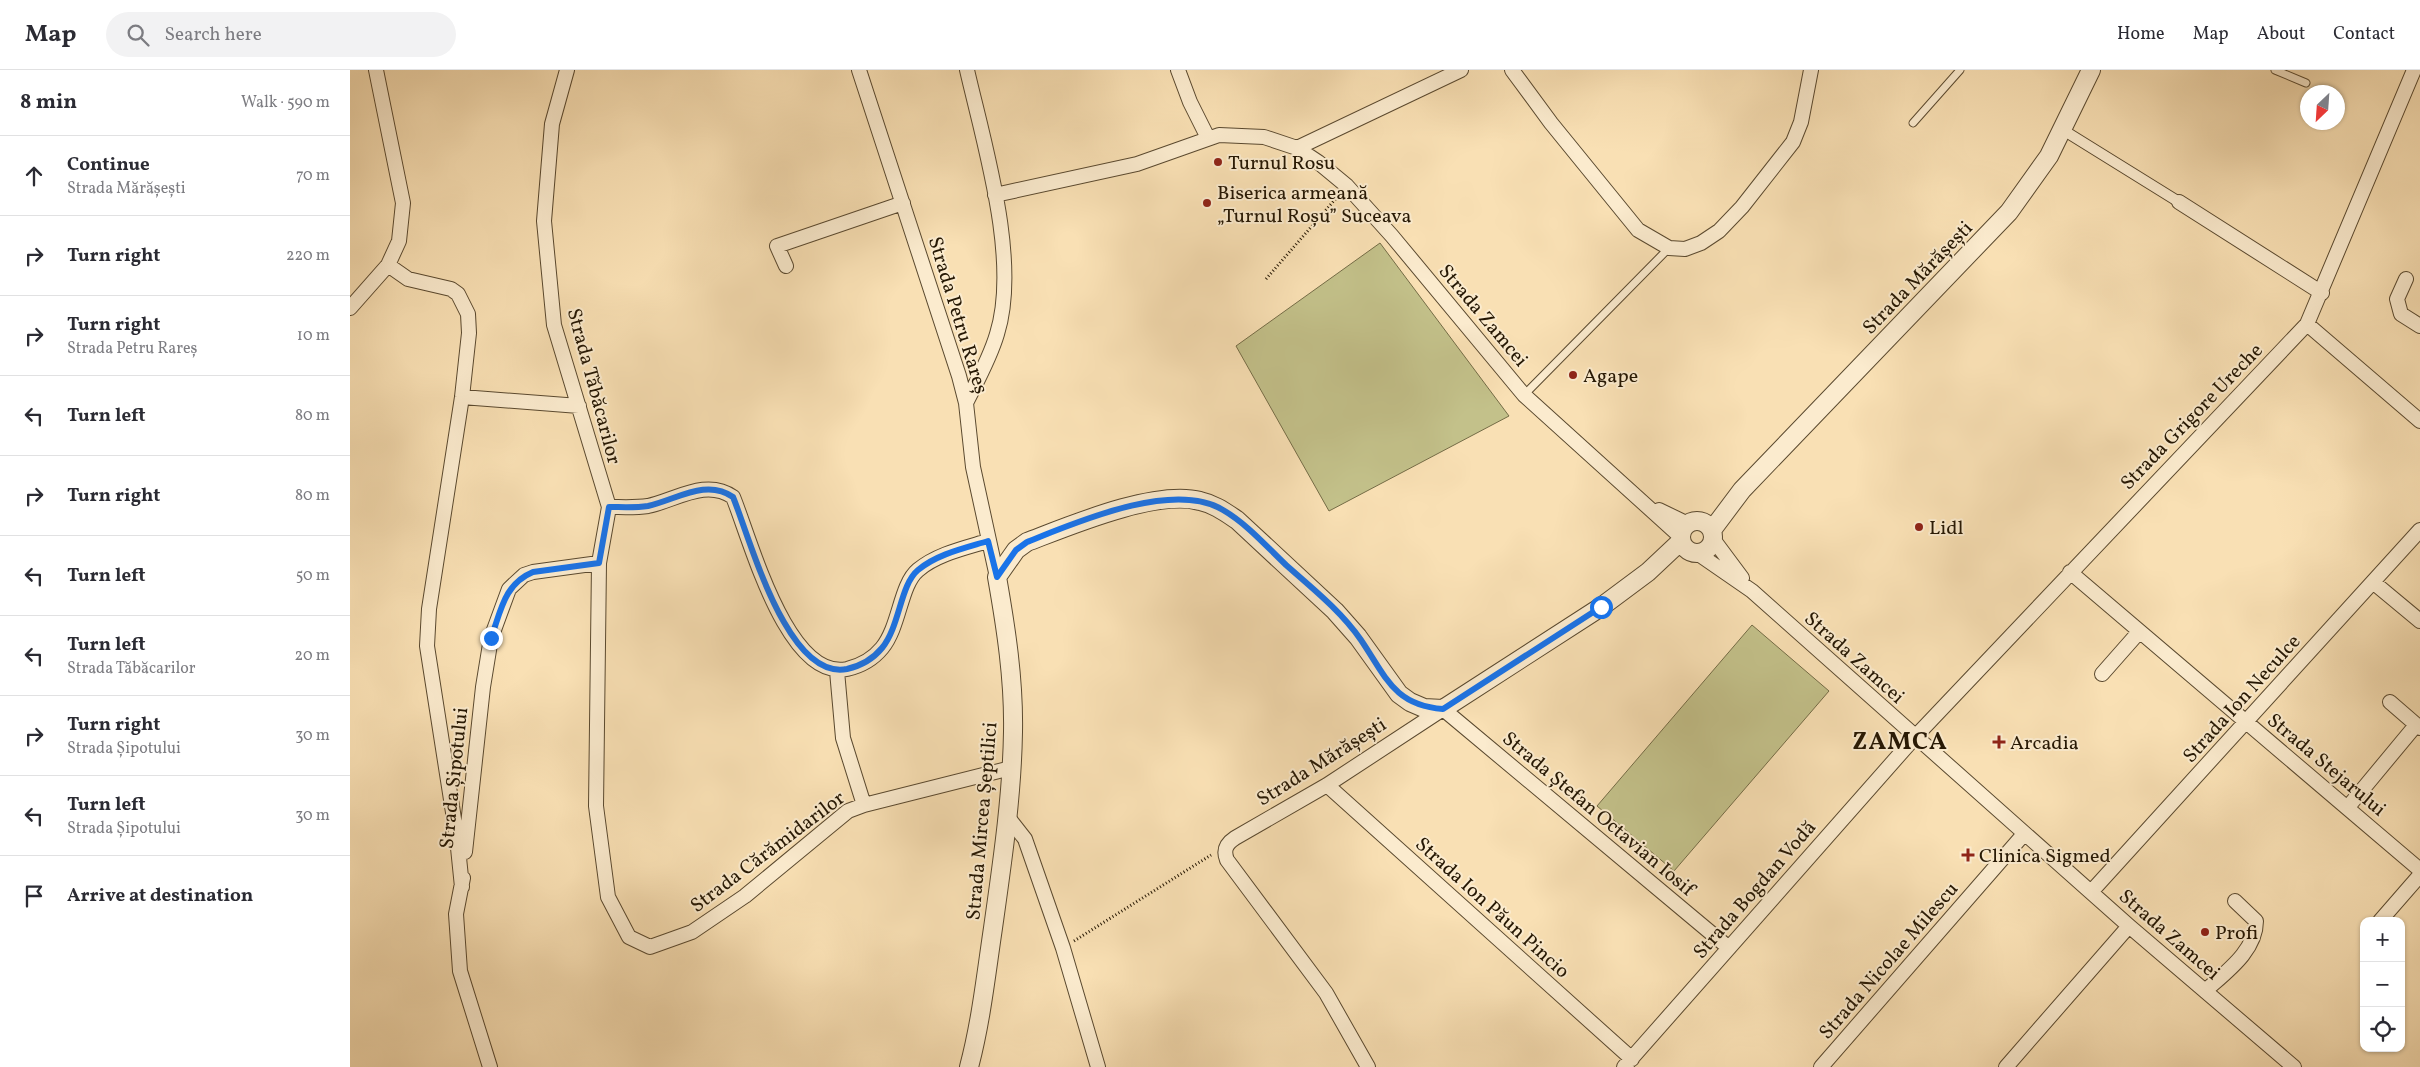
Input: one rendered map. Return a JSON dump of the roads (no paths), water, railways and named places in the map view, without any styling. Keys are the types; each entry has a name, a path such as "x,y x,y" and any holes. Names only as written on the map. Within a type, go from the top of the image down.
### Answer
{"street":[{"path":"350,308 388,265 399,241 403,203 376,70"},
{"name":"Strada Tăbăcarilor","path":"567,70 552,124 544,221 554,325 609,507 599,563"},
{"name":"Strada Petru Rareș","path":"859,70 959,376 966,403 973,467 997,577"},
{"path":"966,403 998,332 1003,303 1004,245 995,194 967,70"},
{"path":"1178,70 1190,102 1208,138"},
{"path":"1297,148 1462,70"},
{"path":"1512,70 1551,124 1638,230 1669,248 1685,248 1701,242 1719,231 1742,207 1793,142 1801,122 1811,70"},
{"name":"Strada Mărășești","path":"1368,1067 1326,993 1227,860 1224,854 1225,847 1235,838 1327,785 1580,622 1695,537 2009,212 2032,182 2063,130 2091,70"},
{"name":"Strada Grigore Ureche","path":"1916,737 2070,572 2307,324 2414,70"},
{"path":"2063,130 2322,292"},
{"name":"Strada Zamcei","path":"995,194 1137,164 1218,135 1264,136 1297,148 1318,162 1347,186 1392,236 1524,395 1644,504 1695,537 1752,591 2024,834 2294,1067"},
{"path":"786,266 777,246 903,203"},
{"path":"388,265 408,279 450,290 458,294 468,314 469,333 462,397 429,608 427,646 457,838 462,887"},
{"path":"2406,279 2397,299 2401,314 2420,326"},
{"path":"2307,324 2420,420"},
{"path":"462,397 579,406"},
{"path":"609,507 647,506 702,489 719,489 733,497 767,591 795,641 817,663 837,671 859,666 881,650 894,632 910,580 918,570 948,554 988,541"},
{"path":"997,577 1016,550 1027,542 1074,523 1152,503 1180,498 1199,500 1222,509 1237,520 1336,611 1358,636 1399,694 1410,702 1424,708 1443,709"},
{"name":"Strada Ion Neculce","path":"2091,892 2420,530"},
{"name":"Strada Zamcei","path":"1695,537 1752,591"},
{"name":"Strada Șipotului","path":"490,1067 460,971 456,914 462,887 483,687 491,638 509,589 524,576 533,572 599,563"},
{"name":"Strada Cărămidarilor","path":"599,563 596,806 608,897 629,937 650,947 692,932 745,896 848,811 864,805 1011,768"},
{"name":"Strada Stejarului","path":"2070,572 2245,723 2348,807 2420,870"},
{"name":"Strada Mircea Șeptilici","path":"969,1067 983,999 1007,816 1011,768 1013,731 1010,658 997,577"},
{"path":"2373,582 2420,621"},
{"path":"2102,674 2139,632"},
{"path":"837,671 843,738 864,805"},
{"path":"2348,807 2418,726 2390,702"},
{"name":"Strada Ștefan Octavian Iosif","path":"1443,709 1729,948"},
{"name":"Strada Bogdan Vodă","path":"1628,1063 1916,737"},
{"name":"Strada Ion Păun Pincio","path":"1327,785 1628,1063"},
{"path":"1007,816 1025,839 1063,948 1098,1067"},
{"name":"Strada Nicolae Milescu","path":"1821,1067 2024,834"},
{"path":"2383,917 2420,875"},
{"path":"2205,991 2248,949 2256,934 2256,921 2236,901"},
{"path":"2006,1067 2129,926"}],"lane":[{"path":"1913,124 1960,70"},
{"path":"2275,70 2306,83"},
{"path":"1524,395 1669,248"}],"place":[{"name":"Turnul Rosu","path":"1218,162"},
{"name":"Biserica armeană „Turnul Roșu” Suceava","path":"1207,203"},
{"name":"Agape","path":"1573,375"},
{"name":"Lidl","path":"1919,527"},
{"name":"Arcadia","path":"1999,742"},
{"name":"Clinica Sigmed","path":"1968,855"},
{"name":"Profi","path":"2205,932"}],"district":[{"name":"ZAMCA","path":"1900,740"}]}
